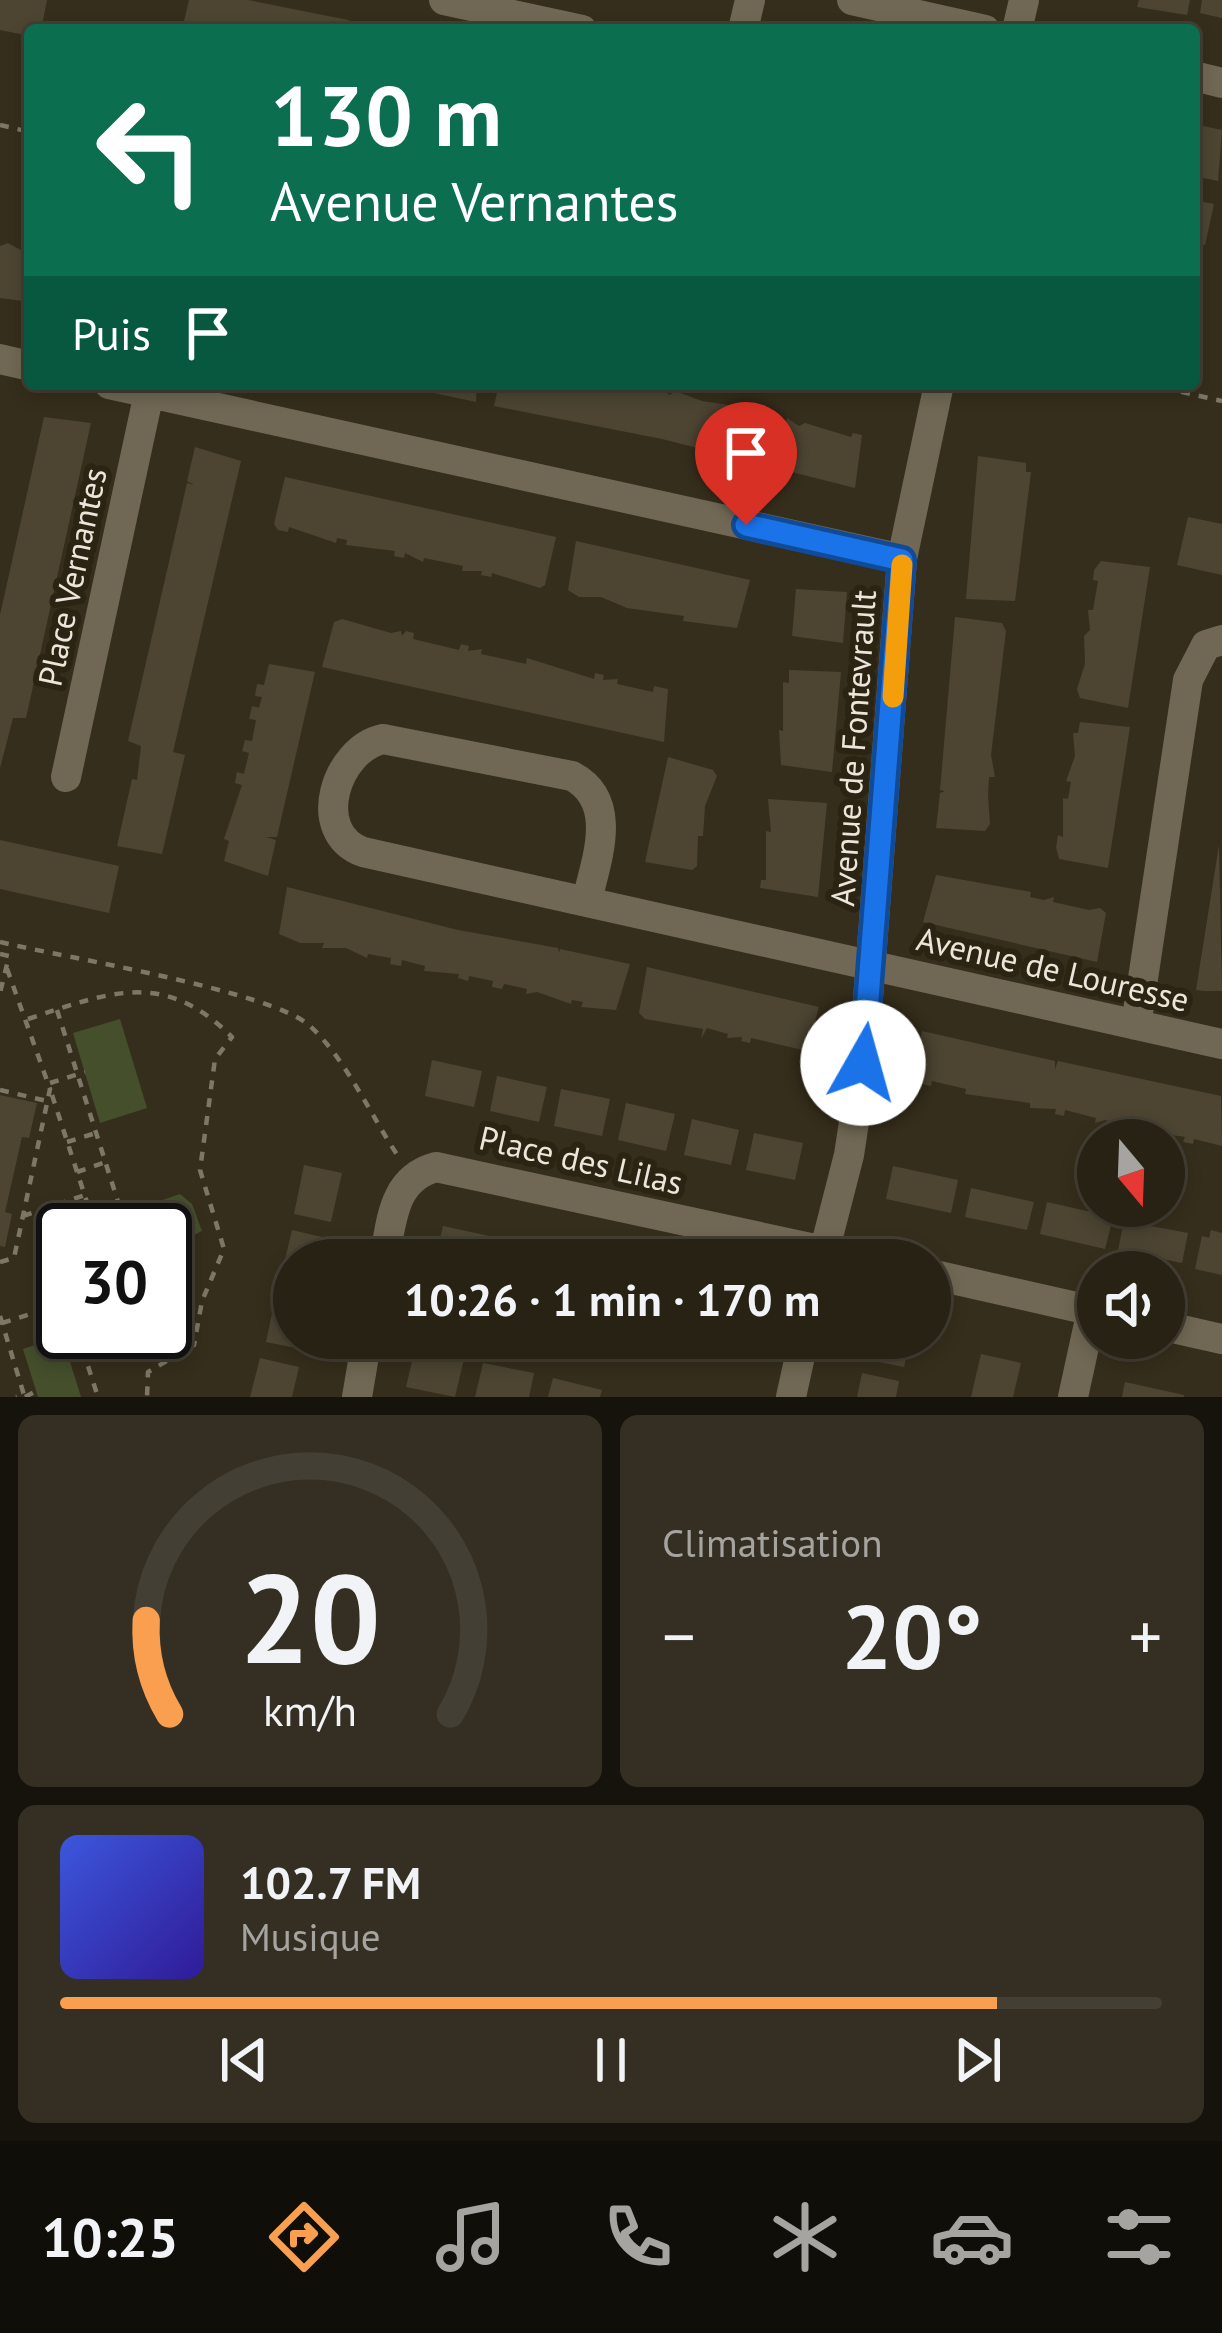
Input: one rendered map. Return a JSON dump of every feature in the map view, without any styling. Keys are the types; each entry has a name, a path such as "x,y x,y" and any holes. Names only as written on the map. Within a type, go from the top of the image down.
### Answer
{"street":[{"path":"444,0 554,24"},
{"path":"853,0 959,24"},
{"path":"136,390 902,560"},
{"name":"Avenue de Fontevrault","path":"827,1239 849,1155 874,966 902,560 938,390"},
{"name":"Place Vernantes","path":"66,776 149,393"},
{"path":"1136,1025 1189,680 1206,645 1222,640"},
{"name":"Avenue de Louresse","path":"587,900 602,819 587,784 572,776 383,739 366,743 343,767 334,799 335,819 354,849 1222,1044"},
{"name":"Place des Lilas","path":"390,1239 405,1183 416,1173 436,1167 753,1239"},
{"path":"951,1279 1077,1307"},
{"path":"1185,1331 1222,1340"},
{"path":"357,1397 363,1359"},
{"path":"791,1397 799,1359"},
{"path":"1073,1397 1083,1359"}],"path":[{"path":"1173,390 1222,401"},
{"path":"0,942 235,995 301,1019 320,1037 398,1156"},
{"path":"0,954 9,956 0,993"},
{"path":"7,966 87,1203"},
{"path":"28,1019 100,993 149,993 193,1004 232,1037 215,1059 200,1170 222,1237 222,1259 202,1301 194,1345 148,1372 147,1397"},
{"path":"57,1010 81,1073 118,1202"},
{"path":"49,1087 81,1073"},
{"path":"0,1262 14,1258 49,1087"},
{"path":"0,1090 47,1101"},
{"path":"67,1142 96,1133"},
{"path":"77,1172 106,1162"},
{"path":"60,1203 85,1195"},
{"path":"23,1216 36,1211"},
{"path":"36,1311 1,1320 22,1396 36,1391"},
{"path":"86,1359 98,1397"}],"green space":[{"path":"120,1019 147,1108 100,1123 73,1033"},
{"path":"180,1194 191,1203 154,1203"},
{"path":"192,1204 202,1231 192,1236"},
{"path":"36,1345 36,1359 69,1359 81,1397 38,1397 23,1349"}],"building":[{"path":"0,0 47,0 42,24 24,24 24,35 0,30"},
{"path":"189,0 248,0 356,24 183,24"},
{"path":"1139,0 1190,0 1187,15 1137,7"},
{"path":"1202,0 1222,0 1222,18 1200,13"},
{"path":"1200,125 1222,130 1218,181 1200,177"},
{"path":"1200,201 1214,204 1205,245 1200,244"},
{"path":"8,243 24,252 24,301 0,298 0,246"},
{"path":"419,390 477,390 476,402"},
{"path":"498,390 662,390 670,395 675,391 702,401 749,408 748,412 786,423 787,418 799,426 805,423 851,437 862,435 855,488 662,439 494,406"},
{"path":"44,417 91,423 26,718 13,718 0,768 0,615"},
{"path":"195,447 241,461 173,752 185,755 162,854 117,846 132,779 137,780 141,746 128,741 187,483 194,485 187,481"},
{"path":"978,456 1026,463 1026,472 1031,472 1015,601 966,599"},
{"path":"285,477 556,537 545,585 540,588 492,573 491,577 481,575 482,571 462,571 463,566 424,558 423,562 405,553 404,558 394,556 395,551 346,545 347,540 337,538 336,543 289,527 288,532 278,530 274,524"},
{"path":"1188,517 1222,524 1222,575 1177,565"},
{"path":"576,541 750,580 737,628 683,621 684,616 627,608 601,597 579,597 568,590"},
{"path":"1101,561 1150,567 1128,708 1080,698 1077,689 1085,664 1084,636 1090,630 1088,610 1093,610 1098,581 1093,580 1094,570"},
{"path":"796,589 847,592 843,643 792,636"},
{"path":"955,617 1002,623 1006,631 991,755 995,777 989,777 990,824 985,831 936,828 940,793 945,791 940,790"},
{"path":"342,619 391,633 401,631 402,636 406,631 414,633 413,639 459,650 461,644 469,646 468,651 482,649 481,654 526,664 527,658 594,679 595,673 604,675 603,680 618,679 617,684 653,692 654,686 668,689 664,742 322,667 334,622"},
{"path":"269,664 315,672 277,837 266,837 276,840 268,876 224,861 229,841 224,839 242,785 235,783 237,772 244,774 249,753 242,751 245,740 252,741 256,720 249,719 252,706 259,708 262,697 255,696 257,684 264,685"},
{"path":"789,670 841,672 832,772 781,765 783,682 789,683"},
{"path":"1080,722 1130,727 1108,868 1059,859 1056,847 1058,835 1063,837 1063,798 1068,799 1071,782 1066,781 1075,756 1073,733 1078,733"},
{"path":"668,757 713,770 717,776 705,806 697,866 692,870 645,862"},
{"path":"768,799 827,803 818,897 760,888 761,880 766,880 766,831 771,832"},
{"path":"0,840 119,866 109,913 0,889"},
{"path":"1219,845 1222,991 1196,990"},
{"path":"936,875 1031,892 1030,897 1044,900 1054,897 1053,902 1089,910 1100,908 1106,913 1097,962 923,922"},
{"path":"287,887 458,930 558,948 559,953 560,949 630,964 616,1010 581,1007 583,1002 572,1000 571,1004 537,992 526,994 527,989 504,984 502,989 492,987 493,981 424,971 425,966 402,960 401,966 390,964 391,958 322,948 324,943 300,943 279,934"},
{"path":"647,967 819,1007 807,1051 751,1038 750,1043 741,1041 742,1037 727,1038 728,1034 707,1028 701,1039 703,1029 645,1019 639,1013"},
{"path":"922,1031 1055,1061 1055,1069 1058,1061 1221,1096 1222,1146 1194,1139 1193,1144 1185,1142 1185,1119 1096,1119 1065,1110 1064,1116 1055,1114 1056,1109 965,1094 966,1089 932,1081 931,1086 921,1084 914,1076"},
{"path":"432,1060 482,1071 474,1107 425,1096"},
{"path":"497,1076 547,1087 539,1122 490,1111"},
{"path":"561,1089 610,1099 602,1136 554,1126"},
{"path":"0,1095 37,1103 29,1138 22,1137 5,1212 12,1214 5,1247 0,1246"},
{"path":"626,1103 675,1114 666,1151 618,1140"},
{"path":"692,1119 739,1130 731,1165 684,1155"},
{"path":"754,1133 803,1143 795,1180 746,1170"},
{"path":"304,1165 342,1173 331,1222 294,1214"},
{"path":"893,1166 958,1180 951,1213 886,1199"},
{"path":"971,1188 1034,1202 1027,1230 965,1217"},
{"path":"1047,1202 1077,1209 1077,1227 1110,1227 1105,1249 1040,1234"},
{"path":"443,1226 494,1237 493,1239 440,1239"},
{"path":"1123,1227 1188,1233 1184,1251 1118,1250"},
{"path":"292,1230 326,1238 326,1239 290,1239"},
{"path":"1211,1230 1222,1233 1222,1275 1195,1269 1202,1236 1209,1238"},
{"path":"273,1308 273,1343 266,1342"},
{"path":"981,1354 1021,1363 1013,1397 971,1397"},
{"path":"260,1358 299,1367 292,1397 250,1397"},
{"path":"412,1359 464,1359 455,1397 406,1387"},
{"path":"865,1359 906,1359 904,1367"},
{"path":"483,1363 534,1373 529,1397 475,1397"},
{"path":"862,1373 899,1381 896,1397 857,1397"},
{"path":"553,1378 602,1390 600,1397 548,1397"},
{"path":"1125,1382 1184,1395 1184,1397 1122,1397"}],"slow traffic":[{"path":"893,697 902,565"}],"route":[{"path":"746,525 902,560 863,1063"}]}
